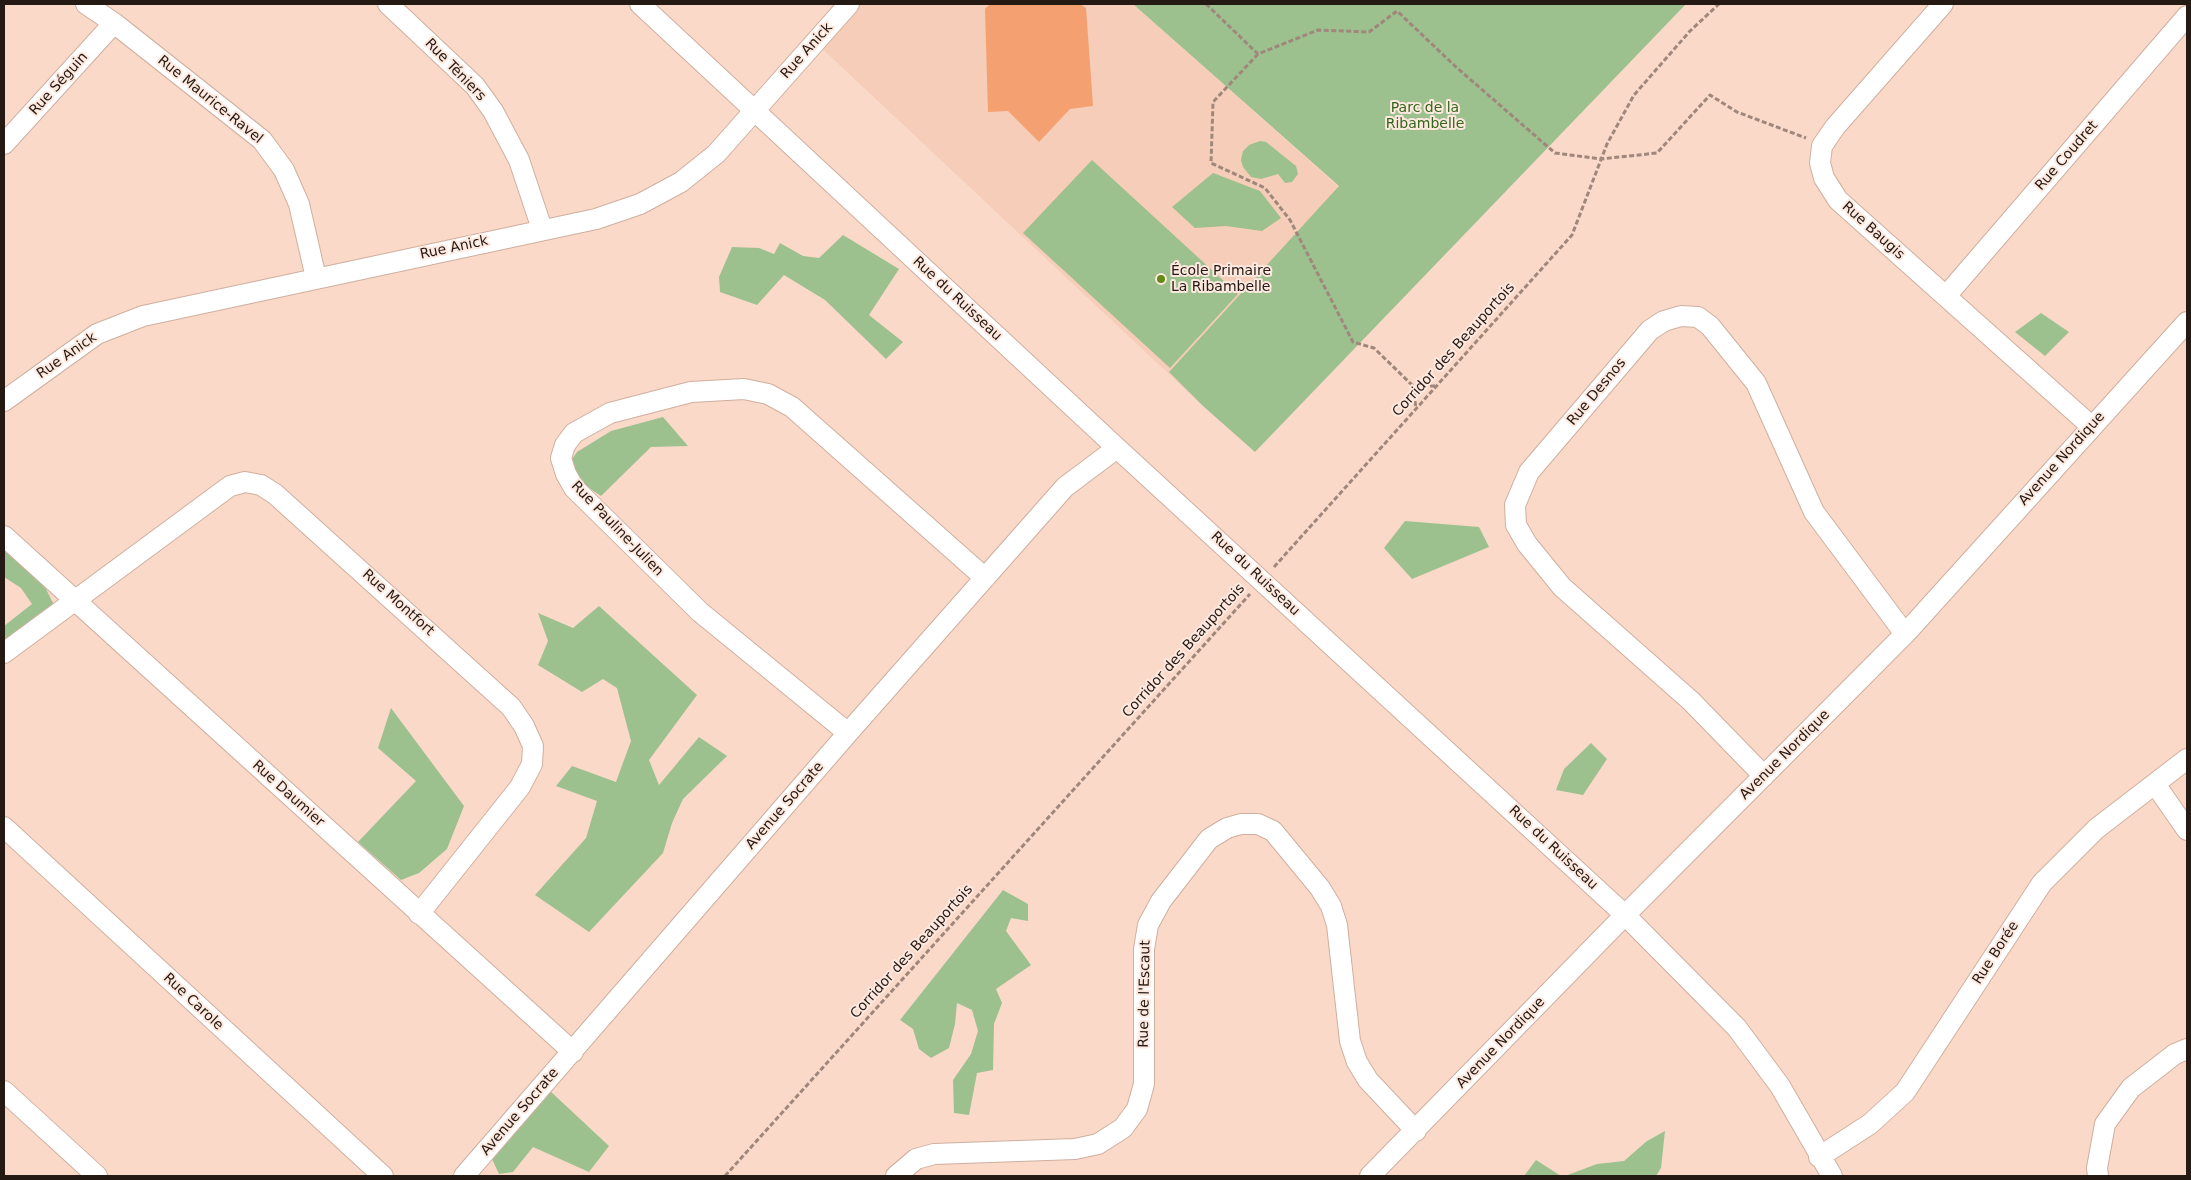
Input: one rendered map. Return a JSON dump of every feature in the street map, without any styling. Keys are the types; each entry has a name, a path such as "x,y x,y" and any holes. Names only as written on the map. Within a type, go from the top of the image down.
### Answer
{"street":[{"name":"Rue Maurice-Ravel","path":"86,4 114,23 262,140 284,170 299,204 316,278"},
{"name":"Rue Téniers","path":"388,4 475,86 493,111 519,160 542,229"},
{"name":"Rue du Ruisseau","path":"640,4 1117,448 1625,915 1737,1028 1780,1086 1819,1157 1832,1176"},
{"name":"Rue Anick","path":"4,402 97,334 143,316 542,229 596,219 640,204 681,182 716,154 849,4"},
{"path":"1822,146 1835,127 1943,4"},
{"name":"Rue Coudret","path":"1946,296 2187,16"},
{"name":"Rue Séguin","path":"4,144 114,23"},
{"name":"Rue Baugis","path":"1822,146 1820,162 1824,178 1838,200 2091,426"},
{"name":"Rue Desnos","path":"1764,776 1690,701 1562,587 1527,544 1516,525 1515,505 1529,472 1650,330 1664,321 1681,316 1698,317 1710,326 1756,383 1814,512 1905,634"},
{"name":"Avenue Nordique","path":"1370,1176 1625,915 1905,634 2187,322"},
{"name":"Rue Pauline-Julien","path":"848,733 700,612 574,488 566,474 561,458 565,445 574,433 610,413 691,392 744,389 768,394 792,407 985,578"},
{"name":"Avenue Socrate","path":"464,1176 848,733 1065,487 1117,448"},
{"name":"Rue Montfort","path":"75,600 230,486 246,482 261,485 275,494 460,658 511,707 524,726 533,746 532,764 520,787 419,914"},
{"name":"Rue Daumier","path":"4,536 573,1052"},
{"path":"4,653 75,600"},
{"name":"Rue Borée","path":"1819,1157 1870,1124 1905,1092 2042,883 2096,829 2187,759"},
{"path":"2155,784 2187,830"},
{"name":"Rue de l'Escaut","path":"896,1176 916,1159 934,1154 1075,1149 1098,1144 1123,1128 1137,1109 1144,1084 1144,949 1148,925 1161,901 1209,838 1227,828 1241,824 1258,824 1274,831 1320,888 1331,906 1337,925 1350,1041 1358,1062 1368,1080 1416,1131"},
{"name":"Rue Carole","path":"5,831 383,1176"},
{"path":"2098,1176 2097,1168 2105,1124 2131,1088 2175,1054 2187,1049"},
{"path":"4,1091 97,1176"}],"path":[{"path":"1206,4 1258,54"},
{"name":"Corridor des Beauportois","path":"725,1176 1572,235 1601,159 1617,124 1634,96 1690,31 1718,4"},
{"path":"1416,409 1413,386 1374,348 1353,342 1290,220 1266,188 1212,163 1213,102 1258,54 1318,30 1369,32 1397,11 1456,67 1555,153 1601,159 1657,153 1710,95 1737,112 1799,135 1822,146"},
{"path":"1413,386 1437,386"}],"shaded area":[{"name":"École Primaire La Ribambelle","path":"849,4 1133,4 1339,187 1169,372 1203,406 815,42"}],"green space":[{"name":"Parc de la Ribambelle","path":"1133,4 1686,4 1255,452 1203,406 1169,372 1339,186"},
{"path":"1260,141 1266,142 1296,166 1298,174 1292,182 1285,183 1278,174 1261,179 1251,177 1243,167 1241,160 1243,151 1249,145"},
{"path":"1092,160 1238,294 1170,368 1023,233"},
{"path":"1213,173 1260,191 1281,218 1262,231 1226,226 1195,228 1172,207"},
{"path":"843,235 899,269 869,315 903,342 886,359 825,300 784,275 757,305 720,292 719,277 732,247 759,248 774,254 780,243 803,256 819,258"},
{"path":"2041,313 2069,332 2045,356 2015,332"},
{"path":"663,417 688,446 651,447 601,496 577,480 568,465 577,452 611,431"},
{"path":"1405,521 1479,527 1489,547 1412,579 1384,548"},
{"path":"4,550 43,583 53,603 52,623 4,656 4,626 32,604 21,588 4,577"},
{"path":"599,606 697,695 649,760 659,785 699,737 727,756 683,799 672,823 663,853 589,932 535,895 586,838 597,801 556,786 572,766 616,782 631,741 617,688 603,679 582,692 538,665 548,641 538,613 573,628"},
{"path":"391,708 464,806 447,849 419,873 401,880 358,842 416,781 378,748"},
{"path":"1591,743 1607,759 1583,795 1556,790 1564,769"},
{"path":"1003,890 1028,904 1028,921 1011,918 1006,931 1031,965 996,989 1002,1003 994,1024 993,1070 977,1073 969,1115 954,1113 953,1080 971,1054 978,1031 972,1010 957,1003 955,1024 949,1048 931,1058 919,1049 913,1029 900,1020"},
{"path":"549,1090 609,1146 589,1172 533,1147 513,1172 499,1174 491,1157"},
{"path":"1665,1131 1661,1168 1656,1176 1565,1176 1597,1164 1624,1161 1647,1141"},
{"path":"1536,1160 1561,1176 1524,1176"}],"building":[{"path":"990,4 1080,4 1086,8 1093,106 1070,109 1039,142 1008,111 988,112 985,9"}],"place":[{"name":"École Primaire La Ribambelle","path":"1161,279"}]}
